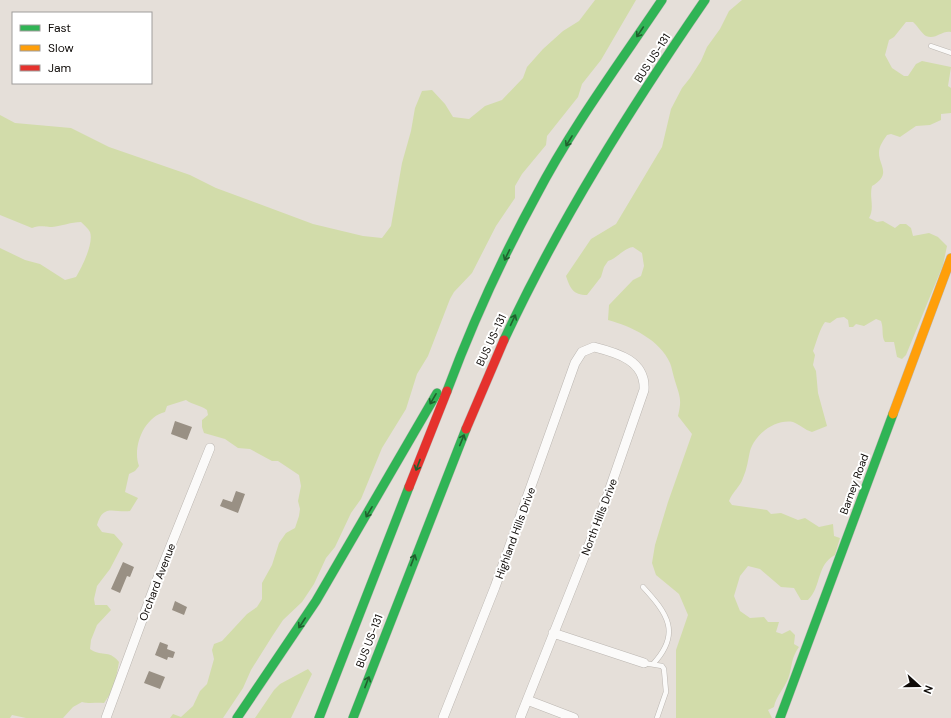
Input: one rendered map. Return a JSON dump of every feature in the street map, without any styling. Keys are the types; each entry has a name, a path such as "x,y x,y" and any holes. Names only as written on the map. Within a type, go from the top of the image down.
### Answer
{"main road":[{"name":"BUS US-131","path":"319,718 466,341 536,195 588,109 662,0"},
{"name":"BUS US-131","path":"353,718 423,533 493,363 517,313 571,208 617,133 705,0"},
{"name":"Barney Road","path":"780,718 944,282 951,258"},
{"path":"237,718 288,646 347,550 466,341"}],"street":[{"name":"North Hills Drive","path":"520,718 600,517 644,390 642,372 634,362 603,349 594,347 586,350"},
{"name":"Highland Hills Drive","path":"443,718 495,587 575,363 579,356 586,350"},
{"name":"Orchard Avenue","path":"106,718 155,585 210,448"},
{"path":"553,633 644,664"},
{"path":"527,700 574,718"}],"lane":[{"path":"931,46 951,53"},
{"path":"643,587 659,605 669,622 669,634 664,652 654,664"},
{"path":"644,664 654,664 662,666 664,669 666,692 657,718"}],"green space":[{"path":"595,0 636,0 601,60 582,84 578,97 547,136 546,145 522,174 515,186 515,198 496,226 472,273 454,292 428,356 417,374 406,409 382,448 361,499 351,513 335,547 326,558 314,584 302,602 283,620 273,635 251,670 243,688 223,718 170,718 173,714 181,717 193,706 200,691 207,684 214,659 212,650 214,644 222,641 247,614 257,607 262,599 262,583 272,565 279,543 286,533 295,528 300,509 298,501 301,486 299,475 278,461 272,461 250,449 238,448 225,439 204,433 202,420 208,415 207,410 186,400 167,406 165,412 151,420 146,426 137,450 139,466 135,471 129,474 125,492 138,498 130,511 106,511 99,518 97,525 102,532 114,534 123,544 110,569 97,586 94,599 95,605 107,605 111,610 97,625 91,640 90,649 97,653 108,654 119,662 114,688 104,703 82,702 73,707 63,718 26,718 12,715 10,718 0,718 0,248 25,260 40,264 65,280 76,277 87,255 91,237 90,232 81,222 52,227 40,226 32,228 0,215 0,115 15,123 71,128 109,147 190,175 216,188 313,224 363,236 382,238 391,226 402,163 411,131 415,108 422,91 432,90 445,104 453,117 469,119 485,106 502,100 523,78 527,67 543,49 563,31 579,21"},
{"path":"742,0 951,0 951,32 945,32 930,37 924,35 913,22 906,22 894,37 889,40 885,55 892,68 904,76 908,76 916,64 922,61 951,67 948,86 951,88 951,113 941,114 941,120 930,125 916,126 900,137 891,134 887,135 879,153 883,174 882,178 872,186 872,210 869,218 877,222 883,221 895,228 900,224 906,224 911,228 913,236 929,233 938,237 947,246 943,265 906,355 902,359 897,357 894,342 885,342 881,321 876,319 864,326 856,324 853,327 849,327 848,320 844,317 837,318 830,323 825,322 813,351 815,355 813,365 816,371 818,393 827,426 812,432 793,422 786,422 773,425 767,429 756,439 750,451 746,471 742,481 732,494 729,501 732,505 767,510 771,514 781,513 798,520 805,518 819,527 833,524 834,536 840,538 835,555 825,564 815,588 808,600 801,600 794,588 781,587 760,569 748,566 740,576 734,596 740,611 750,618 764,617 768,622 779,622 776,632 782,634 790,630 795,635 794,644 799,647 794,656 790,674 786,683 776,699 774,707 768,710 772,718 676,718 676,650 688,615 679,594 656,575 652,563 655,545 668,502 692,434 678,416 680,406 679,395 671,365 665,355 659,347 644,335 626,326 608,320 609,305 633,280 641,276 644,266 642,253 633,247 608,261 604,267 601,277 587,295 578,294 575,292 569,284 566,276 591,239 616,224 662,147 671,109 682,88 701,61 707,47 720,29 729,11"},
{"path":"308,669 312,674 291,718 255,718 274,690 280,684"}],"building":[{"path":"175,421 192,427 187,440 171,434"},
{"path":"236,491 245,494 238,513 220,506 223,499 232,502"},
{"path":"123,562 134,567 130,577 127,576 120,593 111,589"},
{"path":"175,601 187,607 184,615 172,610"},
{"path":"160,642 168,645 167,649 175,652 173,658 168,657 167,660 155,655"},
{"path":"149,671 165,677 160,689 144,683"}],"traffic: fast":[{"path":"447,391 477,316 523,219 550,170 596,96 662,0"},
{"path":"504,340 572,208 623,124 705,0"},
{"path":"237,718 316,601 437,393"},
{"path":"780,718 893,414"},
{"path":"353,718 466,429"},
{"path":"319,718 409,487"}],"traffic: slow":[{"path":"893,414 951,258"}],"traffic: jam":[{"path":"466,429 504,340"},
{"path":"409,487 447,391"}]}
